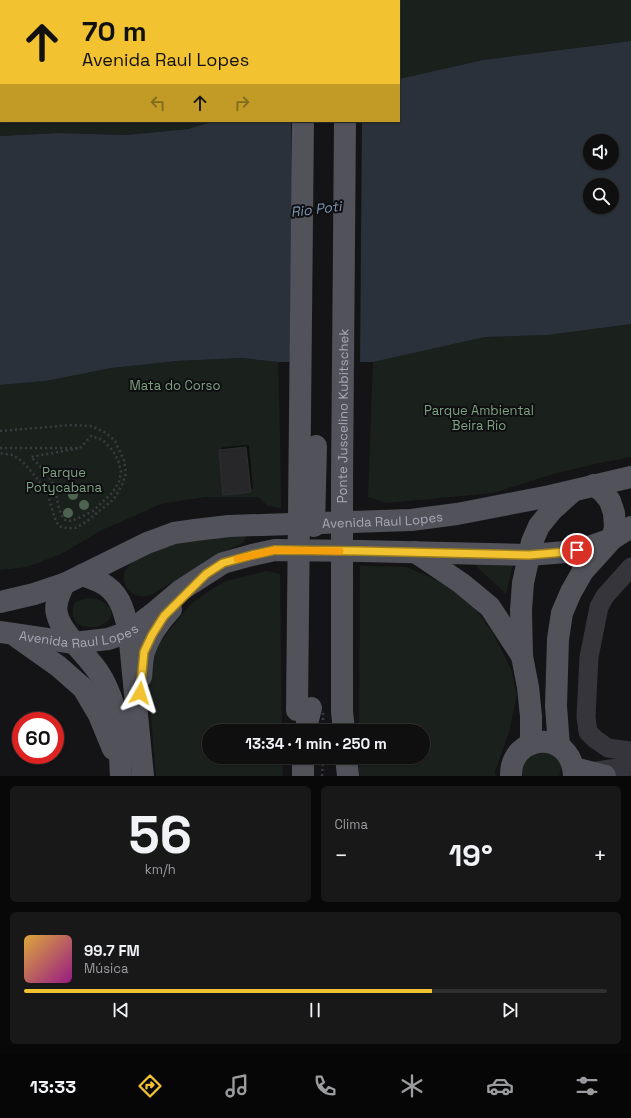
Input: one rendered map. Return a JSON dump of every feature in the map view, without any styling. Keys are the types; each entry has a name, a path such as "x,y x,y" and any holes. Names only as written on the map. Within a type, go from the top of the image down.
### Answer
{"main road":[{"path":"303,122 304,724"},
{"name":"Ponte Juscelino Kubitschek","path":"304,709 315,486 317,122"},
{"name":"Ponte Juscelino Kubitschek","path":"342,724 345,122"},
{"name":"Avenida Raul Lopes","path":"0,602 34,594 73,580 147,543 174,533 228,526 411,520 509,505 631,477"},
{"path":"531,744 531,716 528,687 522,656 520,610 523,583 532,542 539,526 552,510 584,488 603,492 610,501 615,528 612,539 583,571 571,592 562,613 558,640 556,706 559,746"},
{"name":"Avenida Raul Lopes","path":"6,633 74,643 108,640 129,632 181,590 223,563 275,550 529,555 566,552 589,548 612,539 631,527"},
{"path":"414,552 461,583 490,607 522,656"},
{"path":"137,720 144,652 146,646 164,616 206,574"},
{"path":"121,772 120,739 116,712 109,693 100,674 74,643 56,613 57,601 73,580 100,582 112,590 121,602 129,632 143,776"},
{"path":"6,633 23,640 45,656 83,688 99,715 121,772"},
{"path":"511,776 512,765 516,756 522,749 531,744 540,742 559,746 585,773"},
{"path":"302,776 303,764"},
{"path":"341,764 341,776"},
{"path":"347,764 348,776"}],"lane":[{"path":"631,567 605,596 599,607 589,657 586,717 588,732 595,739 608,748 631,751"},
{"path":"585,773 631,766"},
{"path":"617,776 631,774"}],"path":[{"path":"0,431 72,425 91,426 106,433 115,442 124,460 126,473 123,484 114,499 86,522 75,528 67,528 61,527 56,522 48,495 36,477 23,462 13,455 0,453"},
{"path":"0,448 80,448 91,436 102,440 113,451 118,460 121,472 119,482 112,493 93,510 72,521 65,520 61,516 53,484 42,468 31,457 80,448"},
{"path":"322,776 323,764"}],"green space":[{"path":"400,0 631,0 631,41 483,60 400,79"},
{"path":"0,122 212,122 188,129 126,135 58,133 0,136"},
{"name":"Parque Ambiental Beira Rio","path":"631,324 631,457 550,475 493,493 386,503 368,497 373,362 485,337 548,335"},
{"name":"Parque Potycabana","path":"241,358 278,362 281,508 268,506 258,497 205,497 161,504 102,530 61,554 27,567 0,570 0,385 46,381 111,368 177,361"},
{"path":"243,534 246,537 243,543 218,554 151,595 137,595 132,593 127,588 124,577 125,571 134,561 151,551 176,542"},
{"path":"473,563 513,564 506,594"},
{"path":"360,566 406,567 445,585 471,603 494,635 511,669 517,695 509,732 495,772 496,776 359,776 359,764 430,764 430,724 359,724"},
{"path":"266,571 280,574 282,724 202,724 202,764 282,764 283,776 156,776 149,694 156,647 191,604 226,581"},
{"path":"87,598 100,600 111,609 111,617 106,623 100,626 86,627 79,624 75,620 73,613 74,604"},
{"path":"544,747 563,763 559,776 524,776 518,771 526,754"}],"water":[{"name":"Rio Poti","path":"631,41 631,324 548,335 485,337 373,362 278,362 241,358 177,361 111,368 46,381 0,385 0,136 58,133 126,135 188,129 212,122 400,122 400,79 483,60"}],"pier":[{"path":"291,122 362,122 360,364 290,364 292,179"}],"building":[{"path":"246,447 251,492 223,495 219,450"}],"slow traffic":[{"path":"237,559 275,550 340,551"}],"route":[{"path":"140,693 144,652 152,635 164,616 206,574 223,563 275,550 529,555 577,550"}],"park label":[{"name":"Mata do Corso","path":"175,385"}]}
